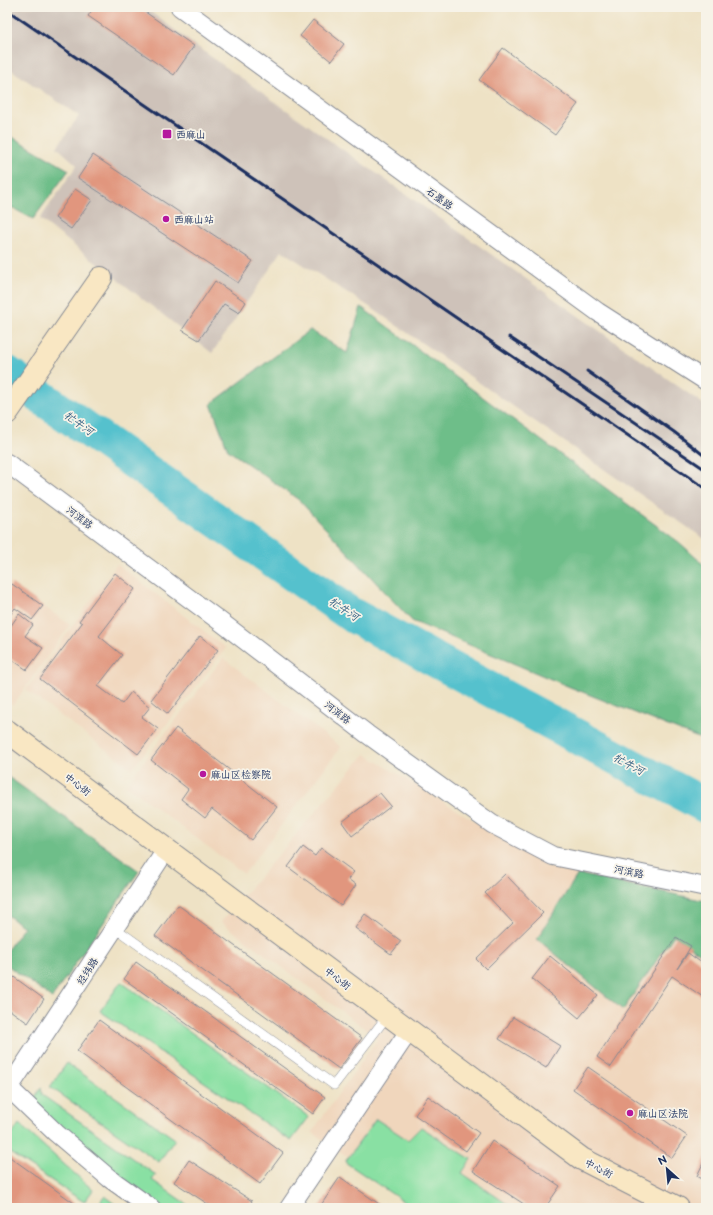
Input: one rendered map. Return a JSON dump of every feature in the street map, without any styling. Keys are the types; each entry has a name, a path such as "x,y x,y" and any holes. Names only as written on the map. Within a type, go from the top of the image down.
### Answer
{"main road":[{"path":"7,413 101,278"},
{"name":"中心街","path":"7,732 582,1159 678,1208"}],"street":[{"name":"石墨路","path":"180,7 598,312 706,381"},
{"name":"河滨路","path":"7,463 221,622 367,734 492,824 553,856 706,887"},
{"name":"经纬路","path":"8,1090 166,850"},
{"path":"289,1208 409,1031"},
{"path":"8,1090 108,1178 151,1208"}],"lane":[{"path":"115,928 334,1086 388,1015"}],"shaded area":[{"path":"7,7 144,7 203,51 706,406 706,540 373,309 282,251 212,353 40,219 77,165 57,147 79,116 7,67"},
{"path":"117,564 226,648 132,769 26,690"},
{"path":"8,581 70,625 13,705 7,701"},
{"path":"223,658 341,747 244,874 126,785"},
{"path":"365,754 552,868 706,901 706,1208 422,1208 312,1132 378,1038 221,922"}],"green space":[{"path":"7,134 69,170 33,219 7,205"},
{"path":"361,307 680,543 706,567 706,741 570,687 412,621 299,500 228,450 211,404 310,330 347,353"},
{"path":"7,776 139,871 52,998 7,965 7,950 24,927 7,915"},
{"path":"578,874 706,901 706,958 674,935 623,1010 537,939"},
{"path":"121,982 309,1117 291,1141 100,1011"},
{"path":"67,1063 175,1139 159,1162 50,1087"},
{"path":"41,1087 42,1095 156,1175 152,1180 192,1208 163,1208 124,1182 32,1103"},
{"path":"376,1119 408,1140 421,1127 471,1159 462,1173 513,1208 413,1208 345,1162"},
{"path":"19,1124 93,1190 84,1202 7,1151 7,1142"},
{"path":"104,1196 120,1208 96,1208"}],"building":[{"path":"94,7 138,7 194,46 174,75 88,16"},
{"path":"313,20 344,44 331,61 300,36"},
{"path":"503,48 578,104 555,135 479,80"},
{"name":"西麻山站","path":"93,155 253,261 238,283 78,178"},
{"path":"75,189 92,200 71,229 55,218"},
{"path":"215,281 246,302 239,313 224,304 199,340 182,330"},
{"path":"115,573 135,589 99,636 122,655 98,686 122,704 131,692 150,707 142,717 158,729 138,754 40,679 82,623 79,621"},
{"path":"12,584 43,606 32,620 15,608 10,615 7,613 7,591"},
{"path":"19,614 33,625 25,636 43,648 27,670 7,656 7,625 10,627"},
{"path":"200,636 218,650 168,714 151,700"},
{"name":"麻山区检察院","path":"176,728 277,807 251,840 212,809 205,818 181,799 188,789 151,760"},
{"path":"380,793 391,806 352,836 342,822"},
{"path":"303,847 315,856 321,848 354,872 348,879 356,885 341,906 288,867"},
{"path":"505,874 543,913 486,969 476,959 513,923 485,893"},
{"path":"178,905 362,1038 339,1069 155,936"},
{"path":"365,914 401,941 391,954 355,928"},
{"path":"676,937 691,946 677,969 688,953 706,966 706,999 672,976 611,1067 597,1057"},
{"path":"550,956 598,995 579,1018 532,979"},
{"path":"136,962 325,1097 313,1114 124,979"},
{"path":"7,972 44,999 28,1023 7,1008"},
{"path":"513,1017 560,1046 546,1068 499,1039"},
{"path":"99,1020 283,1153 260,1184 77,1051"},
{"name":"麻山区法院","path":"588,1067 687,1136 672,1158 573,1089"},
{"path":"428,1096 479,1133 466,1151 415,1115"},
{"path":"492,1141 560,1186 545,1208 530,1208 473,1171"},
{"path":"7,1155 81,1208 15,1208 7,1202"},
{"path":"706,1157 706,1181 697,1176"},
{"path":"189,1160 252,1201 248,1208 214,1208 174,1182"},
{"path":"340,1177 385,1208 319,1208"}],"waterway":[{"name":"牤牛河","path":"7,373 350,614 706,806"}],"railway":[{"path":"7,10 706,489"},
{"path":"509,337 706,470"},
{"path":"587,371 674,432 706,457"}],"place":[{"name":"西麻山","path":"167,134"},
{"name":"西麻山站","path":"166,219"},
{"name":"麻山区检察院","path":"203,774"},
{"name":"麻山区法院","path":"630,1113"}]}
